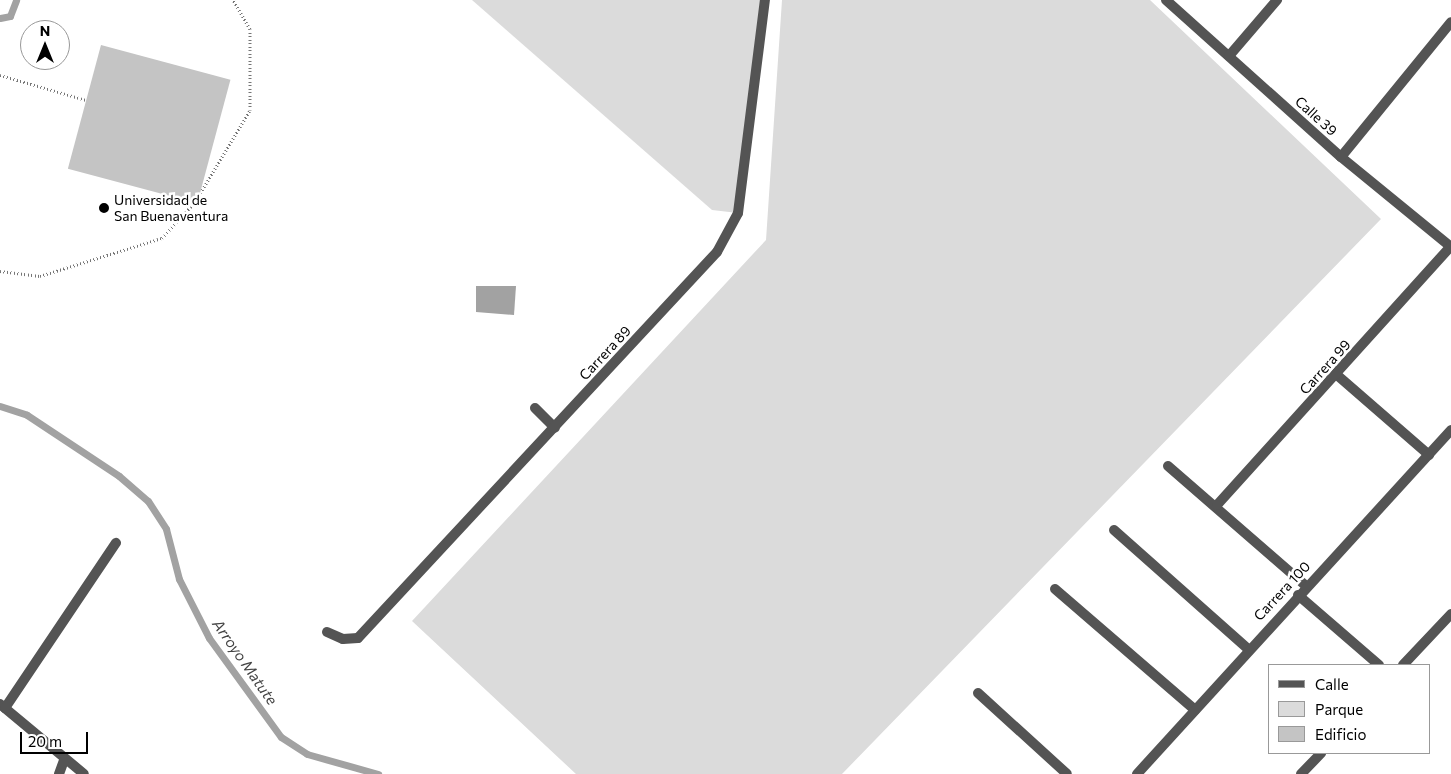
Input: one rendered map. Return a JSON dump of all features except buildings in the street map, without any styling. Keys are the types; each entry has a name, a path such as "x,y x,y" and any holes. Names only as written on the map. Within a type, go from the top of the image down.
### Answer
{"street":[{"name":"Carrera 89","path":"327,632 343,639 358,638 717,252 733,225 765,0"},
{"name":"Calle 39","path":"1166,0 1341,157 1451,247"},
{"path":"1229,56 1277,0"},
{"path":"1341,157 1451,22"},
{"name":"Carrera 99","path":"1217,505 1337,375 1451,247"},
{"path":"1337,375 1428,454"},
{"path":"536,408 555,428"},
{"name":"Carrera 100","path":"1137,774 1248,649 1451,430"},
{"path":"1168,466 1217,505 1306,586"},
{"path":"1114,530 1248,649"},
{"path":"84,774 64,760 3,706 116,543"},
{"path":"1055,589 1195,710"},
{"path":"1298,595 1379,664"},
{"path":"1404,664 1451,614"},
{"path":"978,692 1067,774"},
{"path":"1301,774 1320,754"},
{"path":"59,774 64,760"}],"path":[{"path":"0,271 40,276 162,238 195,202 250,110 250,30 233,0"},
{"path":"0,75 86,100"}],"green space":[{"path":"472,0 765,0 738,213 712,210"},
{"path":"782,0 1150,0 1381,219 842,774 576,774 412,621 766,240"}],"shaded area":[{"path":"476,286 516,286 514,315 476,312"}],"waterway":[{"path":"0,18 10,16 16,0"},
{"name":"Arroyo Matute","path":"0,406 27,415 119,476 148,501 166,529 179,579 209,638 281,737 307,754 378,774"}],"place":[{"name":"Universidad de San Buenaventura","path":"104,208"}]}
